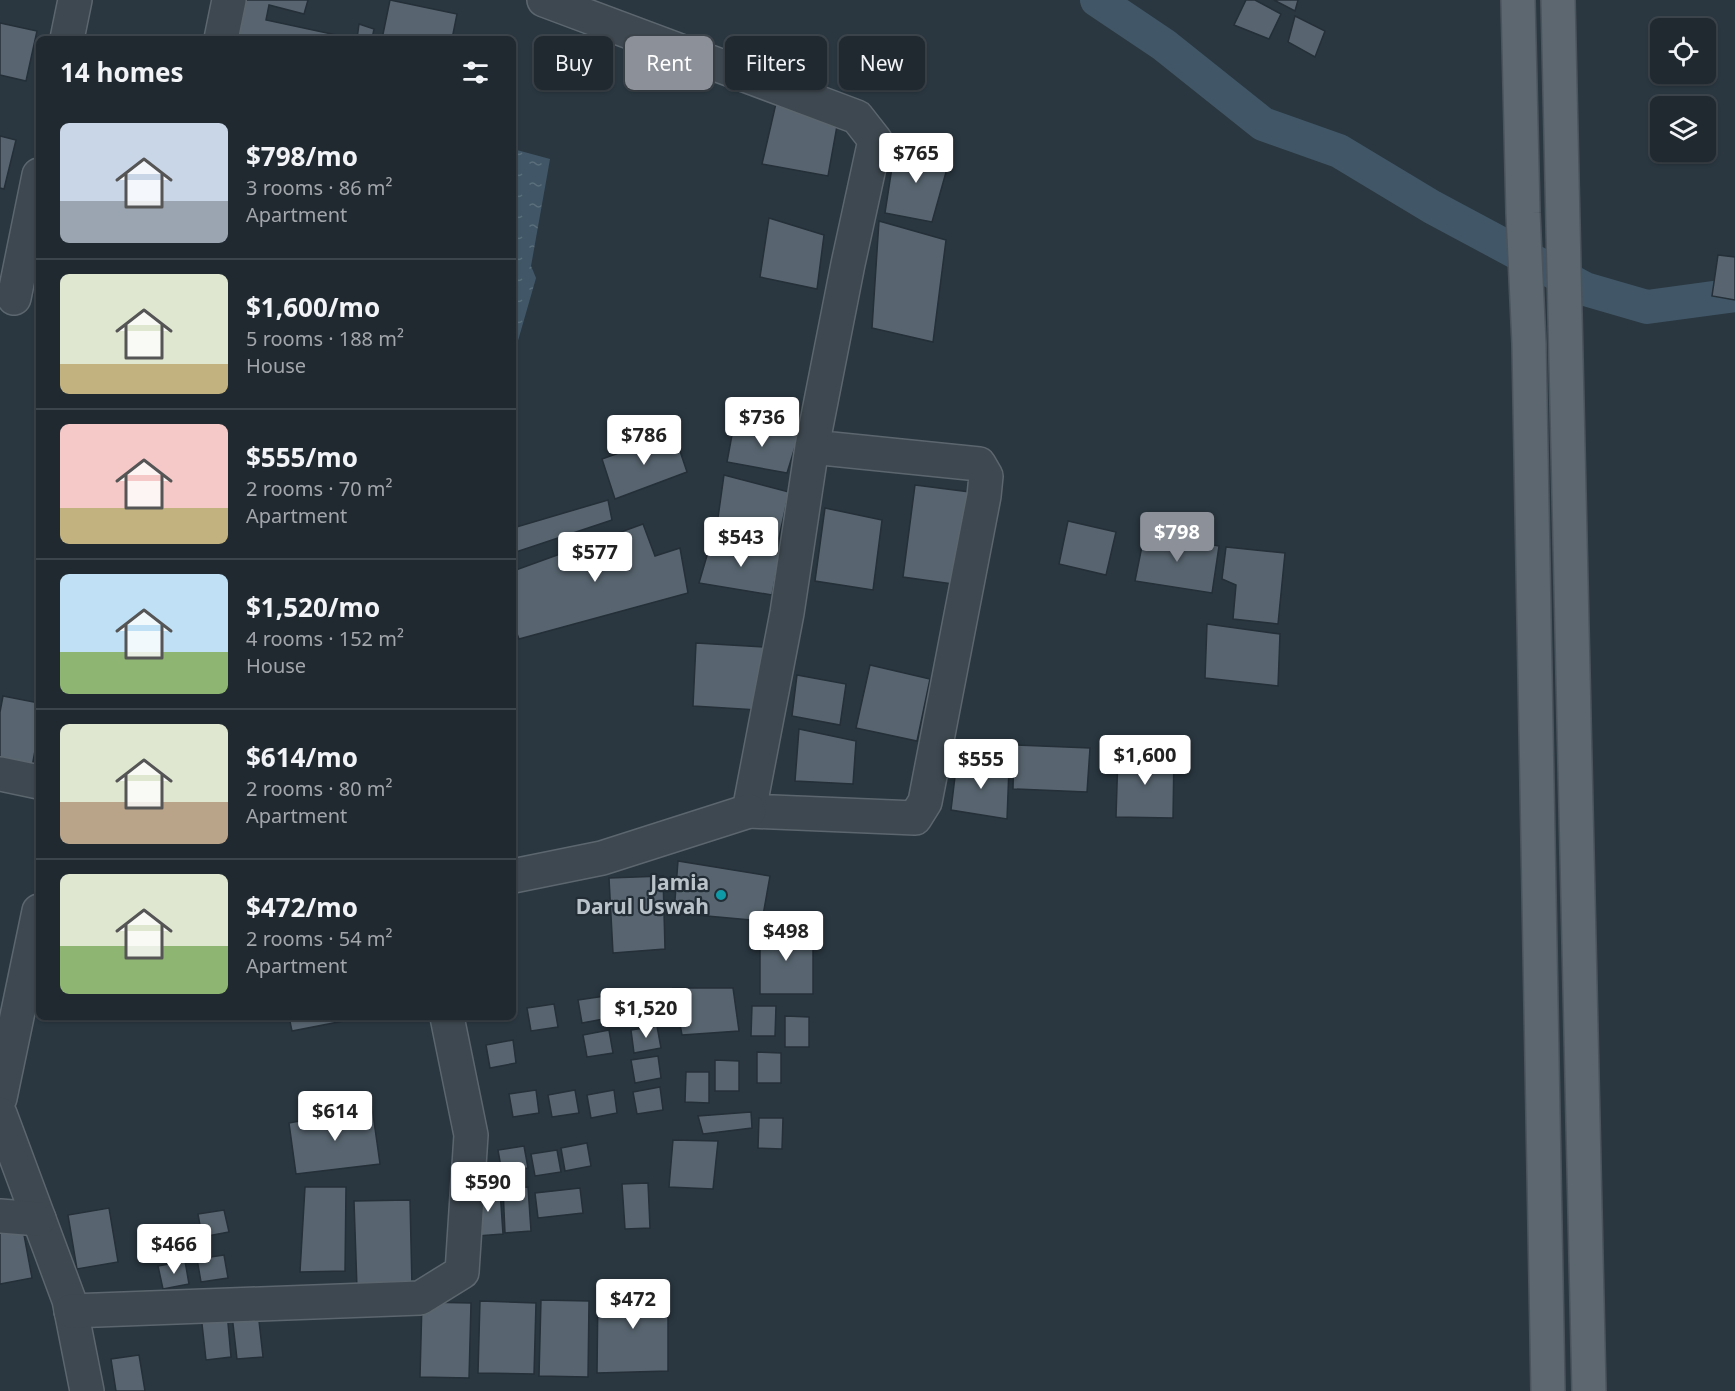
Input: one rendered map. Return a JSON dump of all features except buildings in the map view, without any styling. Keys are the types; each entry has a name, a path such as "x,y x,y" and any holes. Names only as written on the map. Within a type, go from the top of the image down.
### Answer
{"main road":[{"path":"1518,0 1523,213 1528,311 1548,1391"},
{"path":"1558,0 1589,1391"}],"street":[{"path":"68,36 75,0"},
{"path":"222,36 229,0"},
{"path":"544,0 857,117 875,140 812,447 787,613 749,811"},
{"path":"14,298 36,190"},
{"path":"516,875 602,858 749,811 915,818 925,802 986,476 979,465 812,447"},
{"path":"0,774 36,781"},
{"path":"0,1098 32,974 36,938"},
{"path":"71,1311 420,1298 462,1272 471,1135 448,1020"},
{"path":"0,1114 69,1300 87,1391"},
{"path":"0,1216 39,1219"}],"water":[{"path":"516,150 550,159 531,266 536,278 516,348"}],"waterway":[{"path":"1097,0 1164,45 1263,124 1339,151 1432,207 1585,289 1647,307 1735,295"}],"place":[{"name":"Jamia Darul Uswah","path":"721,895"}]}
